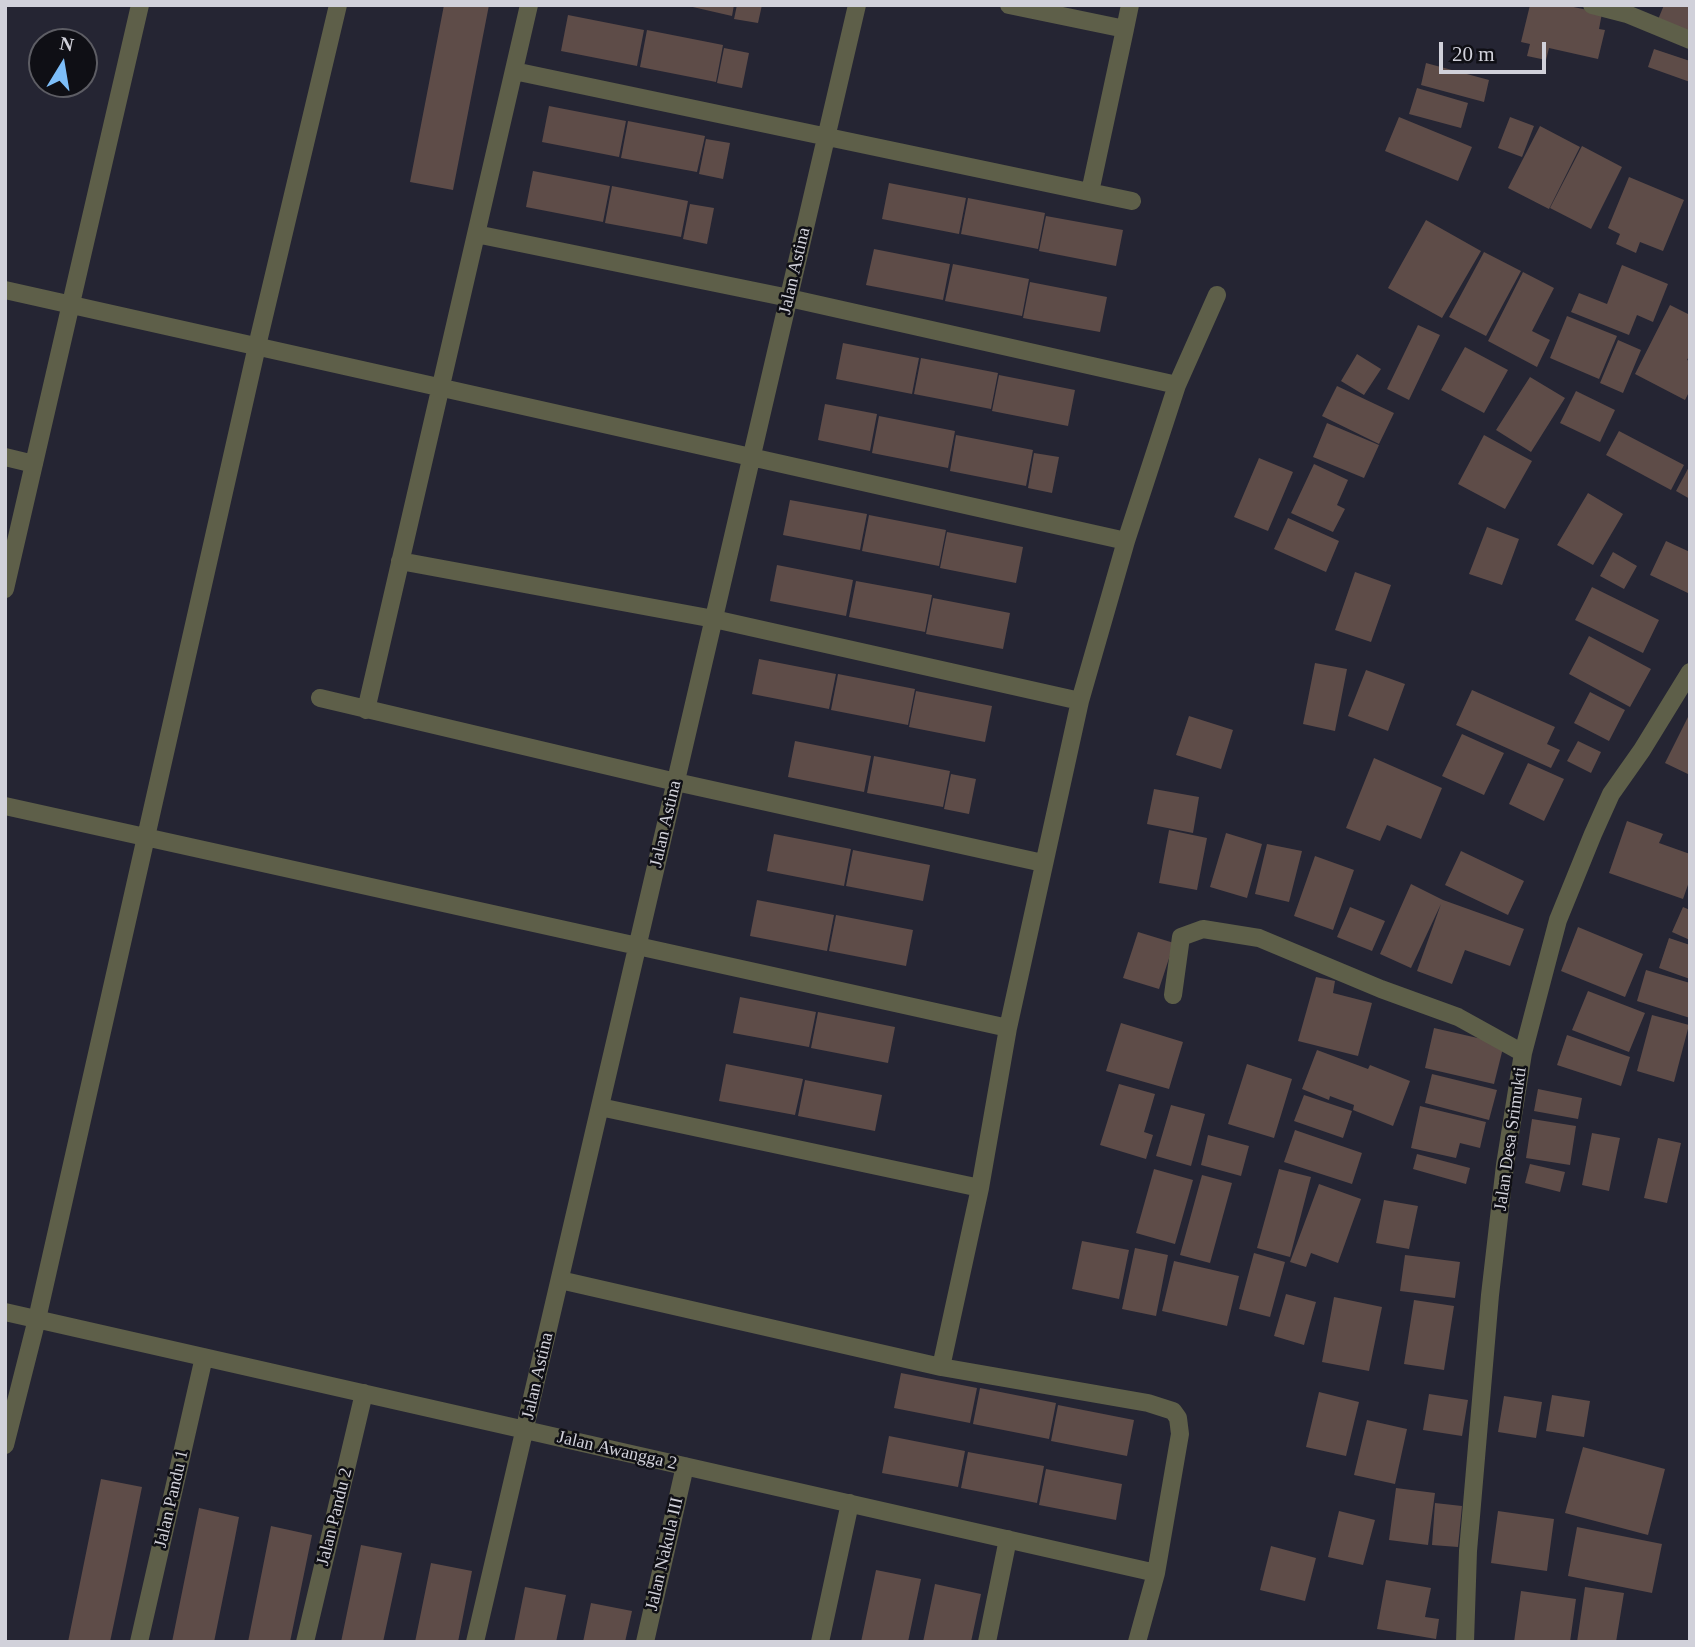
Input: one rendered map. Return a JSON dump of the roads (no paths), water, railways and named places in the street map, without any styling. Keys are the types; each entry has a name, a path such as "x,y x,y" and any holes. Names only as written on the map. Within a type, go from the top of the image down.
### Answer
{"street":[{"path":"5,589 140,5"},
{"path":"5,1445 37,1318 257,346 338,5"},
{"path":"366,710 529,5"},
{"name":"Jalan Astina","path":"475,1642 857,5"},
{"path":"1009,5 1125,29"},
{"path":"1090,192 1130,5"},
{"path":"1592,5 1627,15 1690,40"},
{"path":"514,71 1132,201"},
{"path":"476,234 789,298 1177,385"},
{"path":"5,290 1126,541"},
{"path":"941,1367 980,1188 1008,1028 1080,701 1126,541 1177,385 1217,295"},
{"path":"5,457 34,464"},
{"path":"400,561 714,619 1080,701"},
{"name":"Jalan Desa Srimukti","path":"1465,1642 1468,1550 1490,1295 1505,1165 1523,1054 1558,920 1593,834 1611,794 1642,750 1690,672"},
{"path":"320,698 676,782 1043,863"},
{"path":"5,806 1008,1028"},
{"path":"1173,995 1181,937 1203,929 1259,938 1381,989 1458,1017 1523,1054"},
{"path":"600,1107 980,1188"},
{"path":"560,1280 941,1367 1148,1403 1172,1411 1178,1418 1180,1434 1156,1573 1137,1642"},
{"name":"Jalan Awangga 2","path":"5,1312 1156,1573"},
{"name":"Jalan Pandu 1","path":"139,1642 204,1357"},
{"name":"Jalan Pandu 2","path":"304,1642 365,1393"},
{"name":"Jalan Nakula III","path":"645,1642 685,1466"},
{"path":"820,1642 850,1503"},
{"path":"987,1642 1008,1539"}]}
